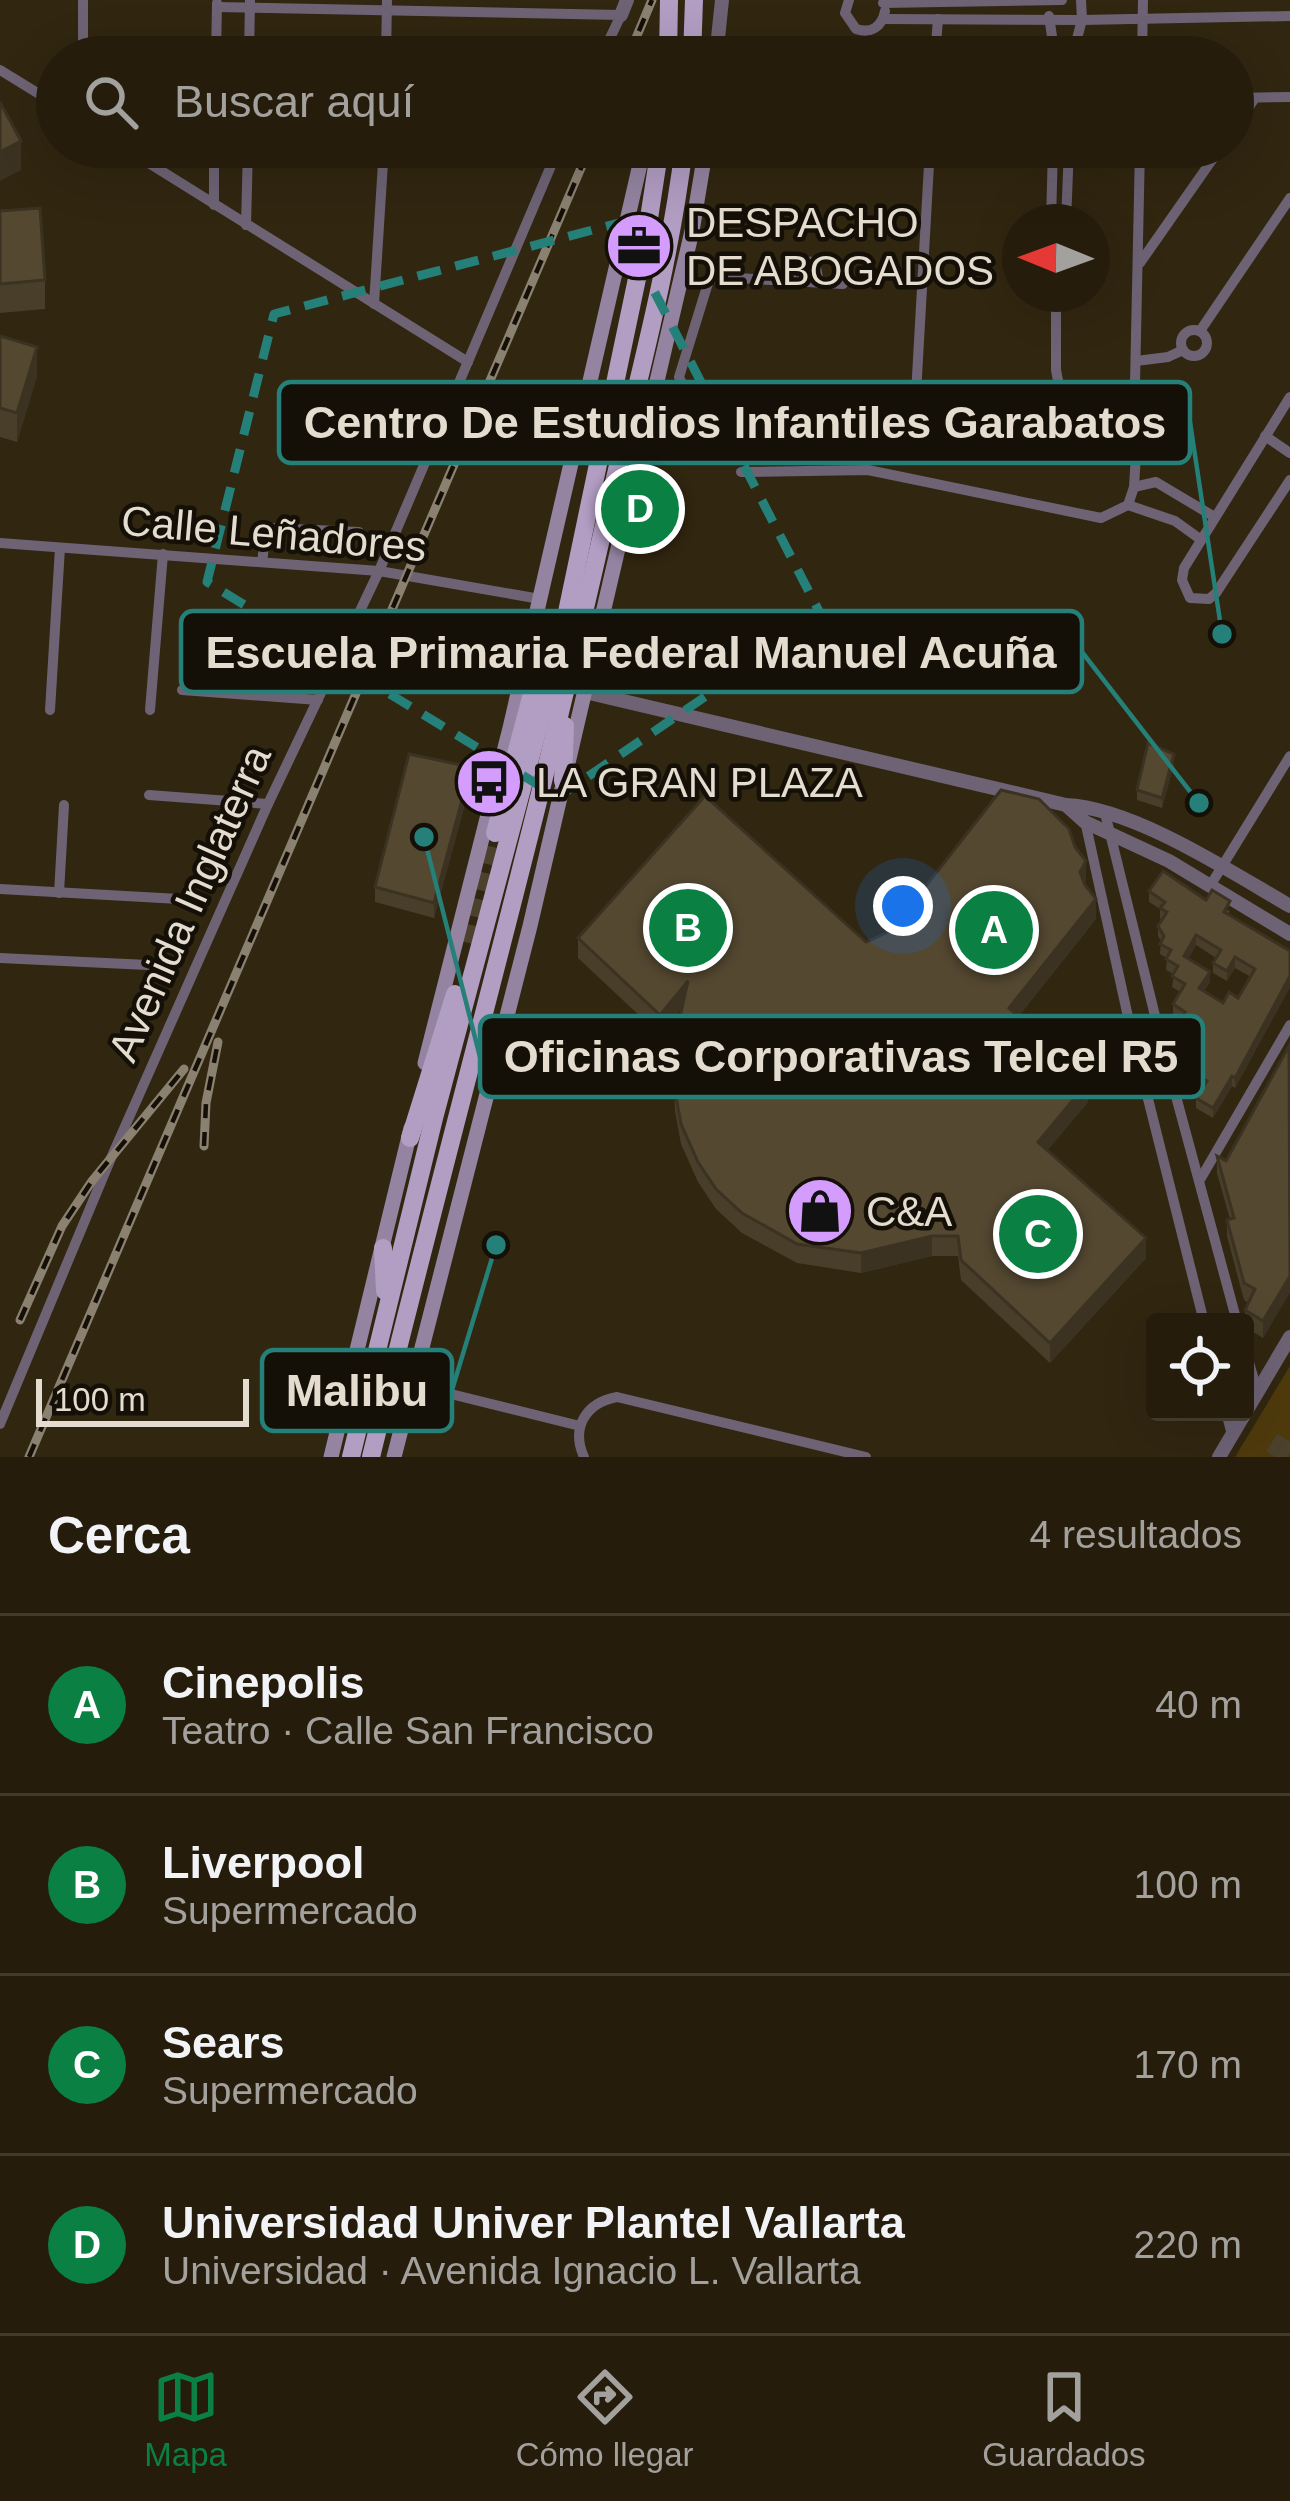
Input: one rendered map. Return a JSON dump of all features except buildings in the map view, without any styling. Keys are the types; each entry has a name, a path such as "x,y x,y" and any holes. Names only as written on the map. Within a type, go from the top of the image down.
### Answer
{"main road":[{"path":"668,36 669,0"},
{"path":"693,36 694,0"},
{"path":"410,1138 639,168"},
{"path":"351,1457 559,650 657,168"},
{"path":"394,1457 563,782 576,693 681,168"},
{"path":"371,1457 576,693 692,231 702,168"},
{"path":"494,833 537,675 559,650"},
{"path":"331,1457 410,1138 470,943"},
{"path":"383,1248 386,1313"}],"street":[{"path":"82,36 83,0"},
{"path":"718,36 722,0"},
{"path":"849,0 845,13 856,29 871,31 884,19 1290,16"},
{"path":"884,19 882,1 1062,0"},
{"path":"1077,36 1081,0"},
{"path":"1126,0 1126,17"},
{"path":"1143,36 1144,0"},
{"path":"1262,0 1262,16"},
{"path":"1049,1 1052,36"},
{"path":"216,36 217,4 624,7 611,36"},
{"path":"249,36 250,4"},
{"path":"386,36 387,5"},
{"path":"937,36 938,19"},
{"path":"0,70 36,92"},
{"path":"1255,98 1290,98"},
{"path":"156,168 468,362"},
{"path":"214,168 214,205"},
{"path":"246,225 247,168"},
{"path":"374,304 383,168"},
{"name":"Avenida Inglaterra","path":"0,1424 111,1158 268,804 379,571 550,168"},
{"path":"916,394 929,168"},
{"path":"1051,204 1052,168"},
{"path":"1067,204 1069,168"},
{"path":"1135,383 1140,168"},
{"path":"1138,266 1206,168"},
{"path":"1183,350 1184,334 1200,331 1290,198"},
{"path":"788,281 797,261 815,262 819,283"},
{"path":"843,284 709,280 680,377 686,392 786,403 916,394 994,402"},
{"path":"1056,312 1060,391"},
{"path":"1183,350 1193,357 1204,352 1208,341 1200,331"},
{"path":"1136,361 1183,350"},
{"path":"1290,398 1200,539 1182,580 1190,598 1201,600 1216,593 1290,480"},
{"path":"1128,506 1134,487 1138,421"},
{"path":"1265,436 1290,453"},
{"path":"741,472 868,470 1101,518 1128,506 1174,521 1200,539"},
{"path":"1134,487 1156,482 1214,516"},
{"path":"262,562 266,532 271,528 359,532"},
{"name":"Calle Leñadores","path":"0,543 379,571 541,599"},
{"path":"50,710 60,548"},
{"path":"150,710 163,554"},
{"path":"182,690 318,700"},
{"path":"576,693 1066,805 1290,934"},
{"path":"1210,886 1290,756"},
{"path":"149,795 268,804"},
{"path":"59,893 64,805"},
{"path":"1084,814 1105,813 1222,866 1290,907"},
{"path":"1105,813 1234,1313"},
{"path":"1084,814 1140,1068 1202,1313"},
{"path":"0,889 197,901"},
{"path":"0,958 169,966"},
{"path":"1201,1178 1290,1025"},
{"path":"1140,1068 1155,1063 1164,1052"},
{"path":"1190,1265 1219,1260"},
{"path":"1219,1457 1290,1336"},
{"path":"390,1379 580,1426"},
{"path":"1254,1380 1257,1390"},
{"path":"584,1457 578,1440 580,1426 592,1406 617,1397 866,1457"},
{"path":"1228,1421 1232,1436"}],"highlighted area":[{"path":"619,223 822,617 558,797 207,582 274,314"}],"shaded area":[{"path":"1290,1366 1290,1457 1235,1457"}],"tunnel":[{"path":"469,943 495,833"},
{"path":"1275,1457 1290,1433"}],"railway":[{"path":"637,36 652,0"},
{"path":"29,1457 581,168"},
{"path":"204,1146 206,1103 218,1042"},
{"path":"20,1320 62,1226 92,1181 184,1069"}],"place":[{"name":"DESPACHO DE ABOGADOS","path":"639,246"},
{"name":"Universidad Univer Plantel Vallarta","path":"640,509"},
{"name":"Centro De Estudios Infantiles Garabatos","path":"1222,634"},
{"name":"LA GRAN PLAZA","path":"489,782"},
{"name":"Escuela Primaria Federal Manuel Acuña","path":"1199,803"},
{"name":"Oficinas Corporativas Telcel R5","path":"424,837"},
{"name":"Liverpool","path":"688,928"},
{"name":"Cinepolis","path":"994,930"},
{"name":"C&A","path":"820,1211"},
{"name":"Sears","path":"1038,1234"},
{"name":"Malibu","path":"496,1245"}]}
